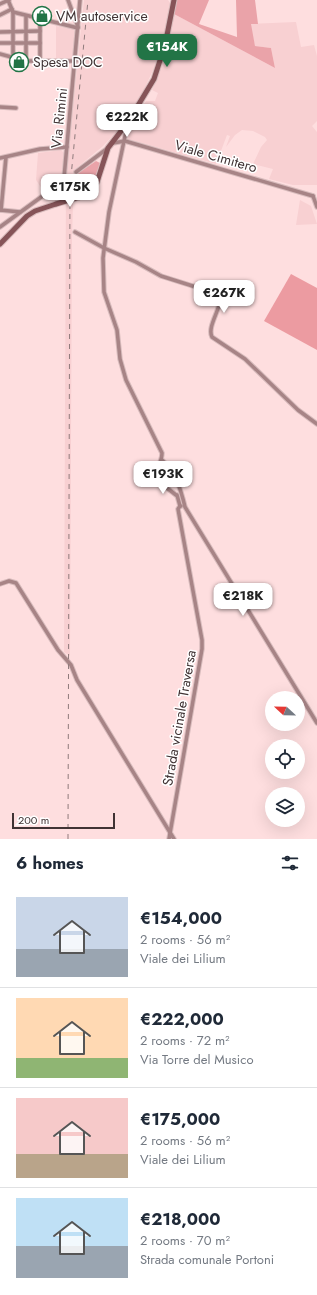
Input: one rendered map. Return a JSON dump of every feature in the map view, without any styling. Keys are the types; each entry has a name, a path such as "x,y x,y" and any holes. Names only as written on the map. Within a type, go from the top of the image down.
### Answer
{"main road":[{"path":"1,243 27,216 35,211 79,197 91,189 98,180 108,148 146,95 158,70 166,40 173,1"}],"street":[{"path":"0,4 8,0 13,11 13,58"},
{"name":"Via Rimini","path":"68,0 78,28"},
{"name":"Via Rimini","path":"0,227 62,181 76,61 80,0"},
{"path":"0,15 13,11 26,16 78,28"},
{"path":"26,16 26,61"},
{"path":"40,19 40,61"},
{"path":"0,32 40,31"},
{"path":"0,43 40,42"},
{"path":"0,54 26,61 76,61"},
{"path":"0,107 16,108"},
{"path":"128,122 114,185 104,248 104,292 116,330 123,372 162,453 162,460 155,472 154,478 158,483 176,495 182,493"},
{"name":"Viale Cimitero","path":"112,143 125,141 315,195"},
{"path":"0,158 40,149 67,147"},
{"path":"76,172 108,148"},
{"path":"6,157 1,190 0,210 20,212"},
{"path":"315,195 317,207"},
{"path":"75,232 161,276 218,294 220,300 211,327 212,337 245,359 298,410 317,424"},
{"path":"162,460 174,473 182,493 184,504 317,723"},
{"name":"Strada vicinale Traversa","path":"169,839 202,649 202,640 179,514 180,506 176,495"},
{"path":"180,506 184,504"},
{"path":"0,584 9,581 16,583 58,650 71,665 77,680 174,839"}],"shaded area":[{"path":"84,0 168,0 170,3 165,34 154,68 141,96 119,129 103,146 74,170 72,238 70,656 64,652 66,175"},
{"path":"177,0 209,0 199,24 237,37 236,0 255,0 258,24 251,24 255,46 271,48 275,68 174,14"},
{"path":"174,14 275,68 271,48 255,46 250,24 296,22 301,47 314,45 317,56 317,121 312,126 317,132 317,185 293,185 269,179 273,169 253,164 261,147 267,140 265,137 253,131 242,130 235,135 226,147 230,136 227,135 216,164 128,139 131,124 146,101 155,101 158,93 152,90 159,74 169,40"},
{"path":"56,26 73,29 75,32 73,58 56,58"},
{"path":"61,150 64,153 61,178 54,185 42,189 36,180 38,153"},
{"path":"96,161 100,163 91,184 83,191 73,195 74,176"},
{"path":"300,200 311,206 317,224 296,225"},
{"path":"291,274 317,288 317,350 264,321"}],"railway":[{"path":"68,839 70,187 88,0"}],"place":[{"name":"VM autoservice","path":"42,16"},
{"name":"Spesa DOC","path":"19,62"}]}
